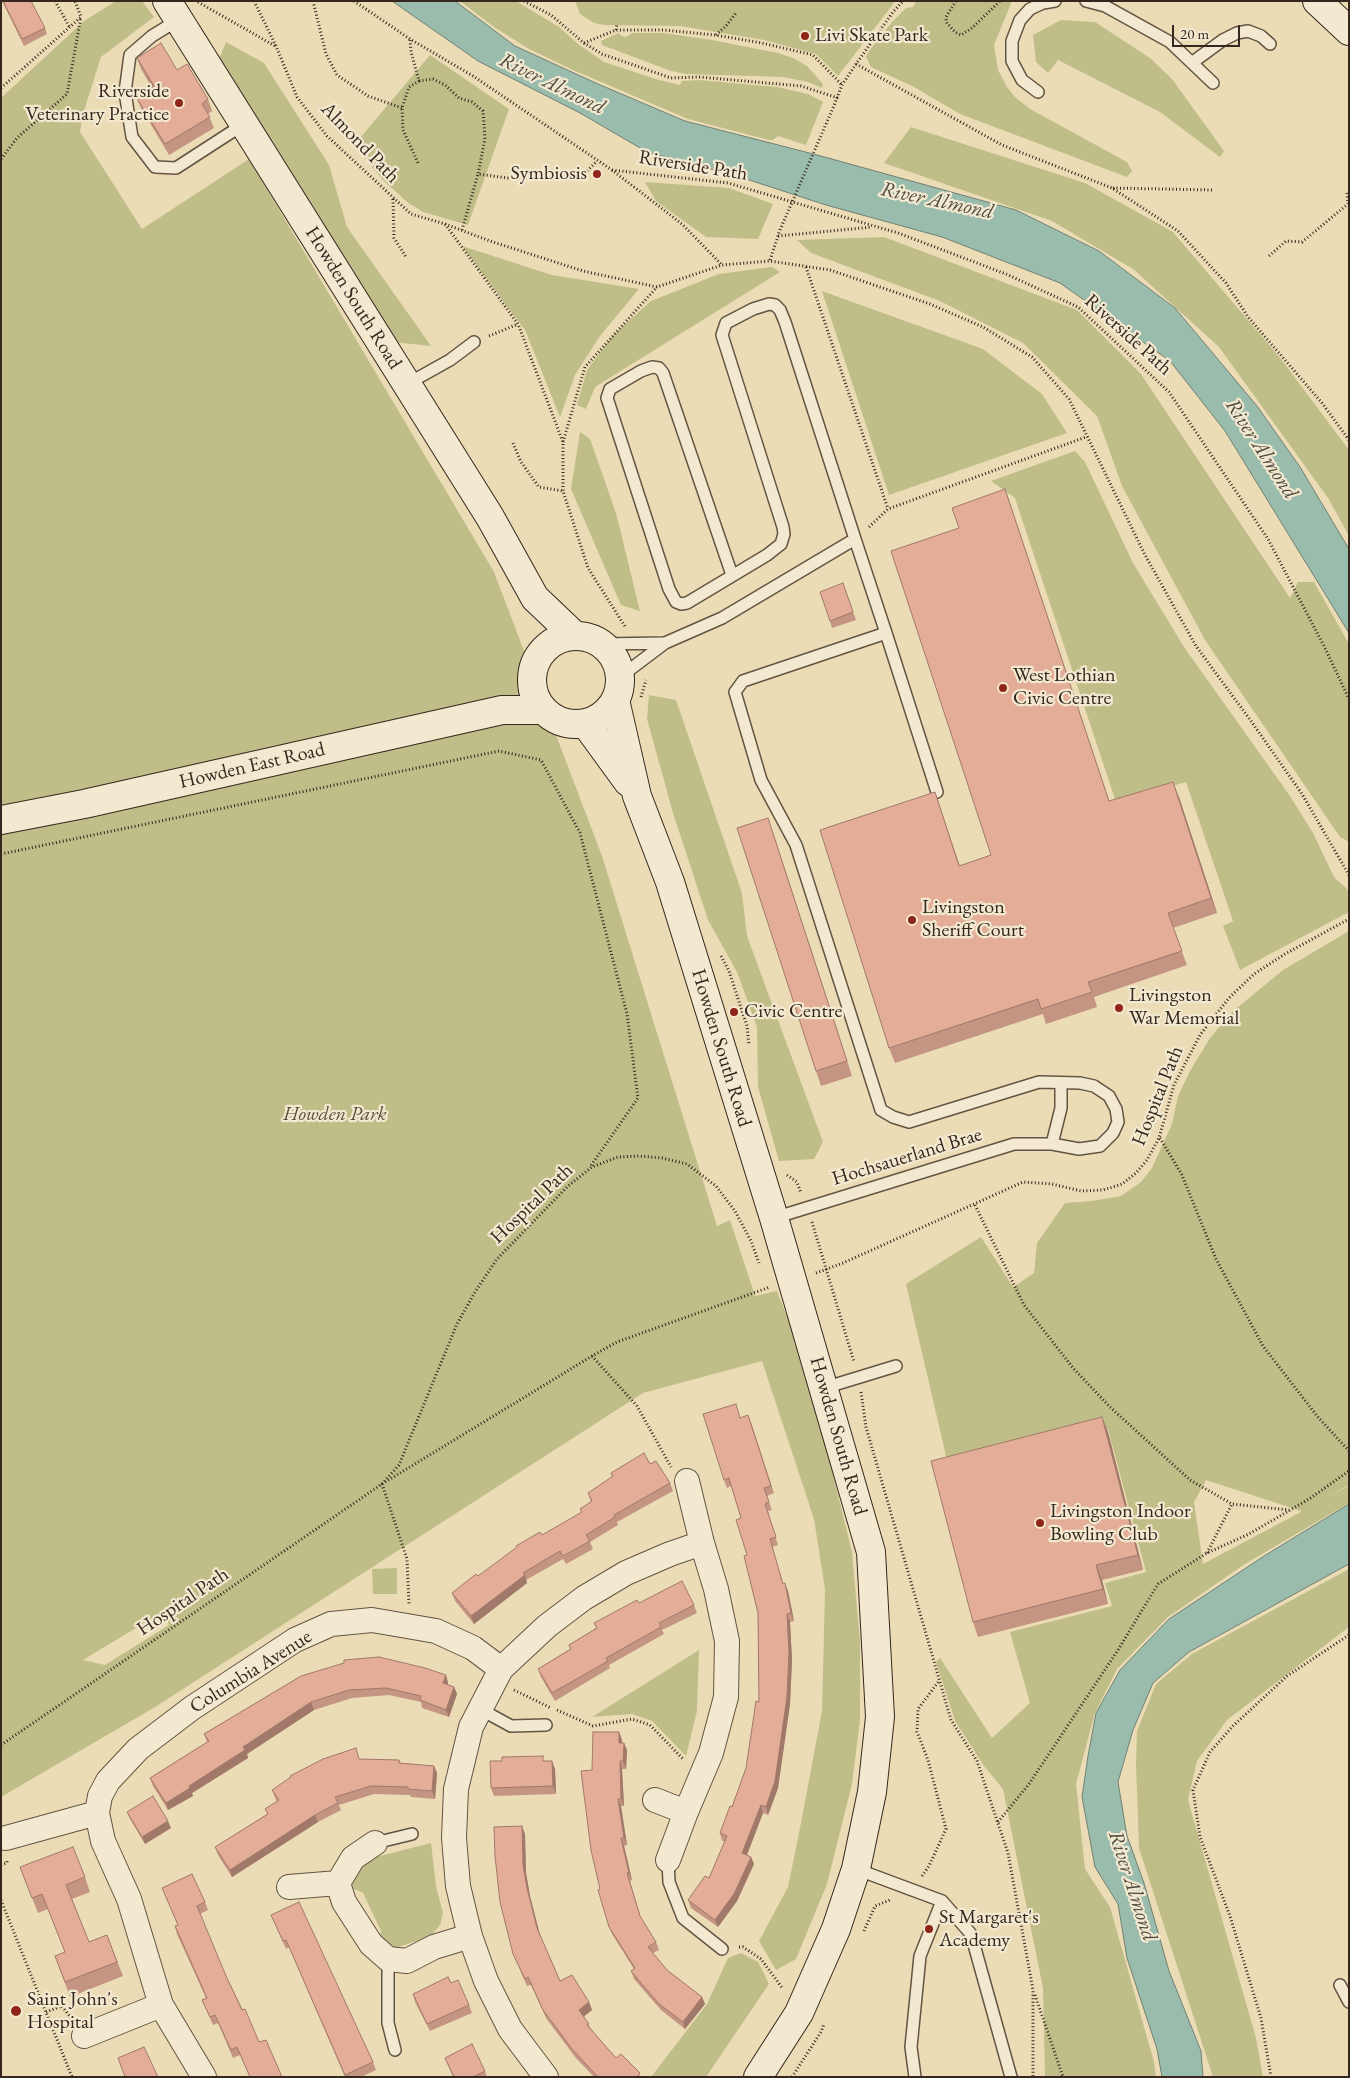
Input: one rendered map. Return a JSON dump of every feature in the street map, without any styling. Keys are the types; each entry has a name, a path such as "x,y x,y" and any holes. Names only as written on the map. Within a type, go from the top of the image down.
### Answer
{"main road":[{"path":"1317,1 1349,32"},
{"name":"Howden South Road","path":"173,11 490,517 535,598 574,635 589,637 602,644 611,653 617,664 618,688 637,796 670,882 774,1218 777,1282 824,1388 871,1552 880,1717 872,1792 856,1869 836,1929 799,2013 758,2077"},
{"name":"Howden South Road","path":"535,598 542,650"},
{"path":"574,635 556,640 542,650 532,673 535,698 543,710 562,722 585,723 597,719 608,711 618,688"},
{"name":"Howden East Road","path":"502,710 532,685"},
{"name":"Howden East Road","path":"1,820 94,802 502,710 543,710"},
{"name":"Howden South Road","path":"585,723 637,796"}],"street":[{"path":"668,1860 711,1753 726,1697 727,1641 716,1589 702,1543 687,1481"},
{"path":"540,2075 510,2029 486,1982 470,1936 458,1886 454,1838 456,1789 471,1727 497,1675 547,1626 584,1598 626,1573 670,1554 702,1543"},
{"name":"Columbia Avenue","path":"204,2077 161,2005 129,1899 103,1841 97,1813 100,1796 108,1781 138,1749 192,1708 295,1640 331,1624 372,1620 436,1631 473,1648 497,1675"},
{"path":"655,1800 686,1812"},
{"path":"6,1838 97,1813"},
{"path":"375,1843 353,1858 338,1884 344,1902 371,1944 388,1959 407,1961 434,1947 470,1936"},
{"path":"289,1887 338,1884"},
{"path":"84,2036 161,2005"}],"lane":[{"path":"1086,1 1105,6 1170,42 1213,83"},
{"path":"1038,92 1022,80 1012,61 1012,41 1020,20 1030,9 1047,2"},
{"path":"173,11 152,36 130,55 125,92 132,137 155,167 176,168 244,124"},
{"path":"1193,62 1223,40 1237,33 1248,31 1261,36 1270,44"},
{"path":"732,575 663,373 659,368 652,367 641,371 610,389 607,398 669,589 676,602 687,603 777,548 781,544 784,534 722,335 726,324 762,306 775,306 780,310 785,322 937,792"},
{"path":"406,384 450,360 474,342"},
{"path":"602,644 637,645 665,643 722,618 855,539"},
{"path":"886,633 743,681 735,692 761,780 796,845 882,1110 893,1117 910,1122 1017,1087 1040,1082 1061,1084 1060,1108 1052,1144"},
{"path":"618,688 665,643"},
{"name":"Hochsauerland Brae","path":"774,1218 1014,1144 1052,1144 1079,1149 1100,1146 1113,1133 1118,1122 1116,1108 1109,1096 1094,1086 1080,1083 1061,1084"},
{"path":"824,1388 896,1366"},
{"path":"480,1709 511,1726 546,1725"},
{"path":"375,1843 412,1834"},
{"path":"668,1860 669,1882 683,1918 722,1948"},
{"path":"856,1869 942,1901 971,1934 1011,2077"},
{"path":"915,2077 911,2047 920,1956 942,1901"},
{"path":"388,1959 388,2023 395,2050"},
{"path":"1340,1985 1349,2002"}],"path":[{"path":"55,1 70,28"},
{"path":"1,159 17,138 67,94 81,17 75,1"},
{"path":"198,1 276,46"},
{"name":"Almond Path","path":"254,1 276,46 297,97 327,136 411,214 462,230 490,242 584,271 657,287"},
{"path":"313,1 326,54 336,75 368,96 402,108"},
{"path":"354,1 410,39 473,76 612,170 682,224 722,265"},
{"path":"524,1 551,15 584,43 615,60 671,78 699,77 801,86 838,98"},
{"path":"770,260 780,230 842,85 893,12 904,1"},
{"path":"956,1 946,17 946,22 954,32 961,35 972,28 1000,1"},
{"path":"715,35 726,26 736,13"},
{"path":"1,88 81,17"},
{"path":"616,30 617,24"},
{"path":"584,43 616,30 664,30 715,35 762,43 813,55 842,85"},
{"path":"410,39 411,52 419,81"},
{"path":"856,64 1002,145 1112,188 1178,231 1226,283 1248,317 1322,403 1349,440"},
{"path":"419,165 403,130 402,108 409,87 419,81 433,79 445,85 459,98 472,102 482,111 485,139 478,174 462,230"},
{"path":"478,174 507,178 557,178 587,171 597,161"},
{"name":"Riverside Path","path":"612,170 728,183 898,233 1006,274 1078,307 1169,392 1268,539 1325,648 1349,699"},
{"path":"1112,188 1213,190"},
{"path":"1268,256 1286,241 1302,242 1348,204 1347,192 1349,191"},
{"path":"393,199 394,238 406,257"},
{"path":"778,236 875,227"},
{"path":"563,442 585,367 657,287 722,265 770,260 830,270 930,304 982,327 1032,357 1069,399 1086,437 1146,555 1196,646 1252,721 1302,794 1349,875"},
{"path":"806,267 888,509"},
{"path":"474,342 518,324"},
{"path":"855,539 888,509 1086,437"},
{"path":"513,443 521,462 539,487 563,491"},
{"path":"1,854 499,751 540,760 580,833 627,1014 638,1098 587,1171"},
{"name":"Hospital Path","path":"1,1745 382,1484 617,1342 777,1282 826,1271 1023,1182 1044,1183 1082,1191 1103,1190 1122,1184 1136,1174 1160,1138 1174,1085 1200,1035 1229,998 1254,974 1285,954 1349,920"},
{"path":"1160,1138 1182,1175 1216,1259 1263,1346 1317,1416 1349,1452"},
{"name":"Hospital Path","path":"382,1484 399,1465 457,1324 475,1292 498,1258 568,1186 592,1166 618,1157 654,1158 687,1164 716,1186 735,1211 751,1242 759,1264"},
{"path":"975,1205 1024,1305 1073,1368 1110,1407 1190,1480 1232,1504 1289,1510"},
{"path":"592,1356 636,1406 674,1472 687,1481"},
{"path":"1063,2077 1033,1990 1008,1854 998,1823 1029,1784 1118,1650 1158,1584 1207,1552 1249,1534 1309,1499 1349,1471"},
{"path":"382,1484 407,1559 410,1600 407,1626"},
{"path":"1207,1552 1232,1504"},
{"path":"1271,2077 1258,2009 1230,1916 1200,1837 1193,1790 1210,1752 1233,1726 1287,1676 1349,1635"},
{"path":"497,1675 593,1726 632,1718 650,1725 684,1760 704,1769"},
{"path":"1,1900 72,2077"},
{"path":"722,1948 743,1946 761,1959 799,2013"},
{"path":"1033,1990 1033,2077"},
{"path":"46,2012 62,2006 84,2036"}],"green space":[{"name":"Howden Park","path":"116,1 142,1 154,17 101,57 83,114 80,132 142,229 249,159 494,572 602,856 717,1226 730,1220 755,1296 777,1291 797,1342 824,1438 852,1552 860,1642 860,1720 852,1784 827,1884 796,1959 776,1970 759,1941 788,1887 822,1711 825,1589 814,1519 762,1361 643,1393 155,1707 1,1797 1,98 84,21","holes":["164,1611 169,1625 105,1665 83,1660"]},
{"path":"460,1 516,1 559,27 578,44 604,62 659,80 680,85 682,81 699,80 777,87 808,94 823,102 806,145 778,136 773,140 769,140 688,119 529,49 494,27"},
{"name":"Livi Skate Park","path":"575,1 892,1 894,3 838,76 816,54 764,40 680,26 604,25 594,23 580,14"},
{"path":"916,1 1012,1 994,45 998,70 1007,87 1015,97 1030,109 1127,162 1132,171 1127,177 960,114 914,87 871,67 866,57 869,51 892,22 906,8 913,7"},
{"path":"1061,20 1095,22 1150,58 1172,79 1224,151 1220,157 1160,112 1058,60 1048,73 1036,62 1033,35"},
{"path":"619,33 621,36 626,37 632,33 663,33 778,53 793,58 807,66 823,84 822,88 808,82 783,77 686,74 671,71 602,45 601,41"},
{"path":"226,42 264,63 329,165 347,227 431,346 393,342 219,59"},
{"path":"430,55 509,109 468,225 423,212 407,202 383,180 354,145"},
{"path":"911,127 1085,183 1173,232 1281,359 1349,450 1349,536 1328,498 1219,347 1133,269 1052,221 884,163"},
{"path":"645,182 729,188 773,204 758,239 706,237 656,201"},
{"path":"884,237 1077,310 1141,374 1290,598 1298,582 1314,582 1349,644 1349,842 1340,837 1205,640 1122,486 1097,416 1023,343 940,301 811,253 797,240"},
{"path":"462,246 552,275 639,289 600,336 575,375 560,417 525,330"},
{"path":"772,267 780,272 595,387 586,409 577,405 587,370 613,335 651,301 719,274"},
{"path":"822,291 983,349 1042,394 1067,433 889,495"},
{"path":"580,432 590,439 616,513 640,611 621,605 571,489"},
{"path":"1075,451 1085,462 1133,563 1184,647 1290,796 1313,833 1334,877 1347,889 1349,894 1349,912 1240,970 1223,926 1233,921 1186,782 1116,802 1015,498 991,481"},
{"path":"649,695 676,700 742,893 747,936 823,1142 814,1159 779,1161 758,1087 757,1027 737,972 708,920 673,813 647,719"},
{"path":"1349,931 1349,1485 1327,1497 1349,1486 1349,1503 1245,1564 1168,1617 1117,1669 1095,1713 1076,1784 1085,1869 1110,1907 1154,2062 1156,2077 1045,2077 1043,1988 1003,1789 984,1766 955,1721 936,1662 940,1658 992,1738 1030,1703 1010,1632 1112,1606 1105,1583 1146,1572 1108,1429 949,1469 906,1284 981,1237 1013,1287 1034,1273 1037,1243 1065,1203 1121,1196 1141,1182 1152,1168 1172,1124 1178,1096 1190,1071 1210,1038 1232,1012 1283,970","holes":["1206,1480 1301,1512 1203,1564 1194,1502"]},
{"path":"397,1568 397,1594 373,1594 372,1569"},
{"path":"1349,1569 1349,1627 1227,1720 1197,1761 1188,1800 1256,2038 1263,2077 1213,2077 1139,1848 1136,1764 1137,1731 1156,1684 1192,1654"},
{"path":"699,1650 697,1711 686,1756 652,1721 632,1714 592,1717"},
{"path":"431,1843 436,1886 443,1913 440,1925 431,1936 390,1950 379,1939 381,1931 363,1893 354,1889 352,1881 368,1859"},
{"path":"741,1953 758,1962 769,1984 706,2077 651,2077 707,2004 728,1958"}],"water":[{"name":"River Almond","path":"392,1 455,1 515,46 685,121 821,156 1016,210 1099,251 1175,308 1257,406 1300,467 1349,549 1349,633 1225,431 1170,361 1060,283 942,237 826,205 737,176 647,152 580,113 478,61"},
{"name":"River Almond","path":"1349,1504 1349,1564 1189,1652 1153,1683 1133,1730 1118,1782 1127,1836 1144,1883 1169,1971 1201,2051 1203,2077 1162,2077 1157,2049 1127,1958 1118,1904 1095,1867 1082,1797 1096,1713 1120,1670 1169,1619 1264,1556"}],"building":[{"path":"3,1 31,1 45,28 22,39"},
{"name":"Riverside Veterinary Practice","path":"161,43 177,70 187,64 208,99 202,104 210,117 165,144 136,97 154,86 137,58"},
{"path":"1005,489 1109,801 1173,782 1211,898 1168,913 1182,951 1088,982 1092,992 1041,1009 1038,999 889,1048 820,830 935,792 959,866 991,855 891,551 959,528 952,508"},
{"path":"843,583 853,612 830,621 820,592"},
{"path":"768,818 847,1061 816,1071 737,828"},
{"path":"736,1404 740,1418 748,1415 771,1486 764,1488 769,1502 765,1504 776,1537 770,1539 783,1584 785,1583 791,1613 787,1614 789,1652 787,1697 775,1781 766,1807 761,1805 742,1853 751,1857 734,1894 715,1920 688,1900 705,1876 709,1878 727,1836 720,1833 746,1768 756,1701 759,1702 758,1613 744,1556 747,1555 736,1520 741,1518 729,1478 724,1480 703,1414"},
{"name":"Livingston Indoor Bowling Club","path":"1102,1417 1138,1555 1096,1565 1103,1589 973,1622 931,1461"},
{"path":"644,1453 650,1464 656,1461 670,1483 614,1515 615,1517 586,1535 590,1541 563,1556 560,1551 523,1573 525,1575 471,1616 452,1593 476,1574 478,1576 516,1546 540,1532 542,1535 582,1512 580,1509 592,1501 588,1493 613,1476 611,1473"},
{"path":"682,1581 694,1605 659,1623 661,1627 606,1658 608,1661 552,1693 538,1669 571,1649 569,1645 597,1628 594,1623 637,1600 639,1603"},
{"path":"379,1657 446,1675 443,1683 454,1687 446,1710 420,1700 421,1696 386,1688 349,1690 311,1702 243,1747 245,1750 166,1803 150,1778 209,1741 204,1734 301,1676 344,1663 344,1660"},
{"path":"593,1732 619,1732 619,1743 624,1743 623,1761 620,1761 621,1798 618,1799 624,1838 621,1838 629,1873 627,1873 640,1916 656,1942 648,1947 667,1970 702,1997 683,2022 658,2003 631,1971 635,1968 609,1927 598,1890 600,1889 591,1850 581,1771 592,1770"},
{"path":"356,1748 359,1759 399,1760 399,1763 434,1766 432,1791 408,1789 408,1787 371,1786 335,1797 338,1803 315,1815 230,1870 215,1847 268,1814 265,1809 279,1800 272,1790 290,1776 323,1759"},
{"path":"543,1756 543,1761 552,1761 553,1786 491,1788 490,1761 502,1761 502,1757"},
{"path":"153,1796 168,1821 142,1837 127,1812"},
{"path":"522,1826 523,1865 527,1888 537,1928 560,1981 572,1975 589,2002 579,2010 589,2024 587,2025 616,2058 621,2054 640,2073 637,2077 598,2077 572,2049 543,2010 528,1977 525,1979 513,1954 500,1902 494,1827"},
{"path":"73,1847 85,1877 66,1885 89,1942 107,1935 117,1962 65,1982 55,1956 65,1952 42,1894 32,1898 20,1867"},
{"path":"192,1874 205,1902 197,1906 226,1976 242,2010 245,2009 259,2042 266,2040 282,2077 250,2077 237,2047 231,2050 215,2015 210,2017 202,2000 207,1998 175,1926 178,1925 162,1888"},
{"path":"299,1902 373,2062 345,2075 286,1940 283,1941 271,1915"},
{"path":"448,1977 451,1983 458,1980 469,2005 427,2024 413,1994"},
{"path":"472,2044 485,2071 473,2077 454,2077 445,2058"},
{"path":"144,2047 158,2077 125,2077 118,2058"}],"place":[{"name":"Livi Skate Park","path":"805,36"},
{"name":"Riverside Veterinary Practice","path":"179,103"},
{"name":"Symbiosis","path":"597,174"},
{"name":"West Lothian Civic Centre","path":"1003,688"},
{"name":"Livingston Sheriff Court","path":"912,920"},
{"name":"Livingston War Memorial","path":"1119,1008"},
{"name":"Civic Centre","path":"734,1012"},
{"name":"Livingston Indoor Bowling Club","path":"1040,1523"},
{"name":"St Margaret's Academy","path":"929,1929"},
{"name":"Saint John's Hospital","path":"16,2011"}]}
